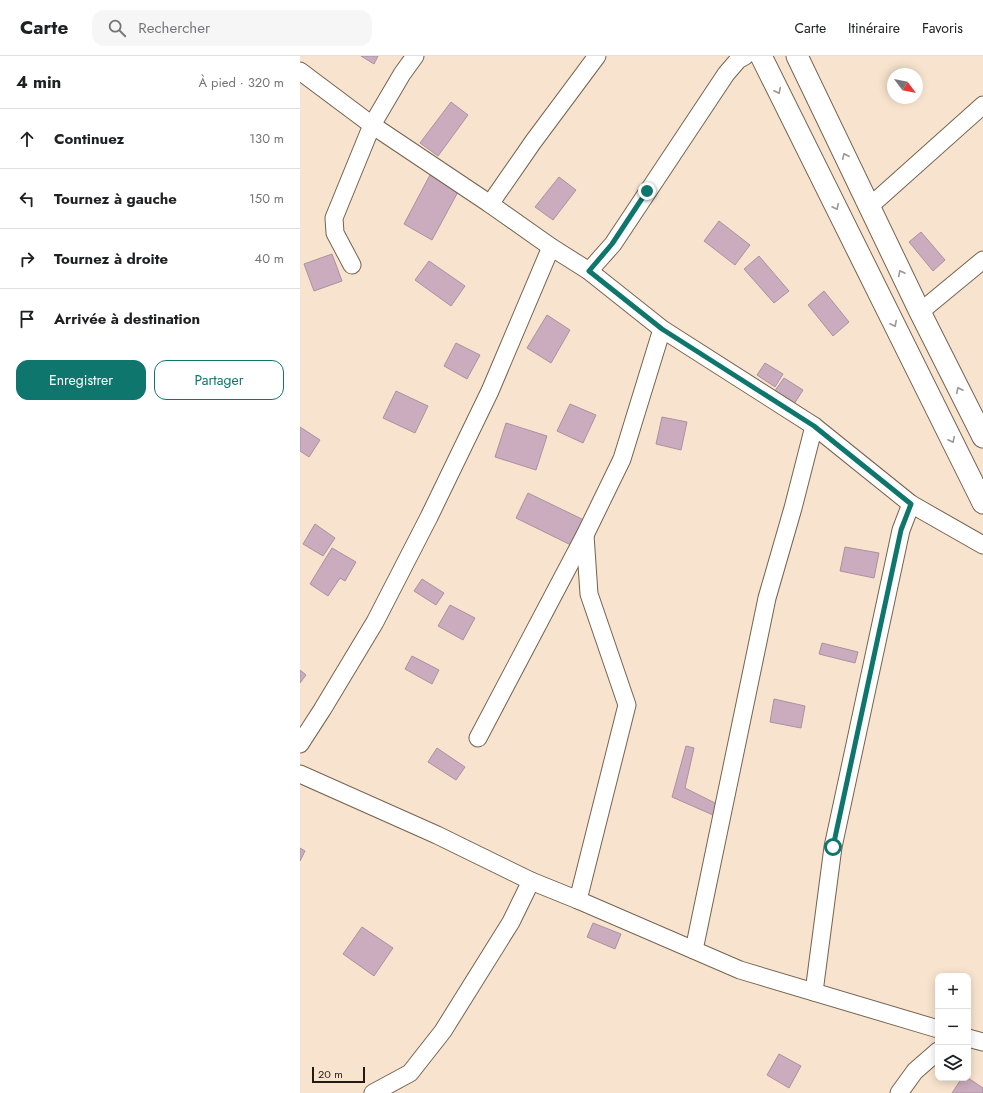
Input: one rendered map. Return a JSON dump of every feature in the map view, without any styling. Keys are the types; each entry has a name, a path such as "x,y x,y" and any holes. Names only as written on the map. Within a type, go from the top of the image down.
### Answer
{"street":[{"path":"352,265 335,233 334,218 372,125 402,74 415,56"},
{"path":"490,204 533,142 597,56"},
{"path":"589,271 612,244 726,74 738,60 745,56"},
{"path":"761,56 983,503"},
{"path":"797,56 920,312 983,437"},
{"path":"300,71 372,125 551,247 589,271 662,329 814,426 911,504 983,545"},
{"path":"869,207 983,105"},
{"path":"300,744 375,622 421,531 490,391 551,247"},
{"path":"920,312 983,260"},
{"path":"478,738 585,535 622,459 662,329"},
{"path":"694,950 767,598 793,508 814,426"},
{"path":"814,992 833,847 901,530 911,504"},
{"path":"578,900 627,705 589,594 585,535"},
{"path":"300,774 437,835 531,881 740,970 935,1028"},
{"path":"373,1093 410,1073 443,1031 511,922 531,881"},
{"path":"971,1039 983,1042"},
{"path":"899,1093 915,1071 935,1054"}],"building":[{"path":"361,56 378,56 374,64"},
{"path":"451,102 468,115 438,156 420,143"},
{"path":"430,175 459,190 432,240 404,224"},
{"path":"559,177 576,190 553,220 535,207"},
{"path":"719,221 750,245 735,265 704,241"},
{"path":"921,232 945,260 933,271 909,242"},
{"path":"332,254 342,281 314,291 304,264"},
{"path":"759,256 789,291 774,303 744,269"},
{"path":"429,261 465,286 451,306 415,280"},
{"path":"824,291 849,322 833,336 808,305"},
{"path":"547,315 570,330 551,363 527,348"},
{"path":"456,343 480,355 467,379 444,366"},
{"path":"765,363 783,374 775,387 757,375"},
{"path":"784,378 803,390 794,404 774,392"},
{"path":"396,391 428,406 415,433 383,418"},
{"path":"570,404 596,415 583,443 557,431"},
{"path":"662,417 687,422 681,450 656,444"},
{"path":"506,423 547,436 536,470 495,457"},
{"path":"300,427 320,440 309,457 300,451"},
{"path":"528,493 588,522 575,547 516,518"},
{"path":"315,524 335,538 323,556 303,544"},
{"path":"845,547 879,553 874,578 840,571"},
{"path":"332,548 356,562 345,581 340,578 328,596 310,584"},
{"path":"422,579 444,593 436,605 414,591"},
{"path":"450,605 475,618 463,640 438,626"},
{"path":"822,643 858,652 855,663 819,654"},
{"path":"412,656 439,670 432,684 405,669"},
{"path":"300,670 306,675 300,683"},
{"path":"774,699 805,706 801,728 770,722"},
{"path":"686,746 694,748 685,788 717,804 713,815 672,797"},
{"path":"437,748 465,767 456,780 428,762"},
{"path":"300,848 305,851 300,861"},
{"path":"593,923 621,934 615,949 587,937"},
{"path":"362,927 393,948 374,976 343,954"},
{"path":"779,1054 801,1066 789,1088 767,1075"},
{"path":"971,1080 983,1088 983,1093 952,1093 960,1081"}],"route":[{"path":"647,191 612,244 589,271 662,329 814,426 911,504 901,530 833,847"}]}
